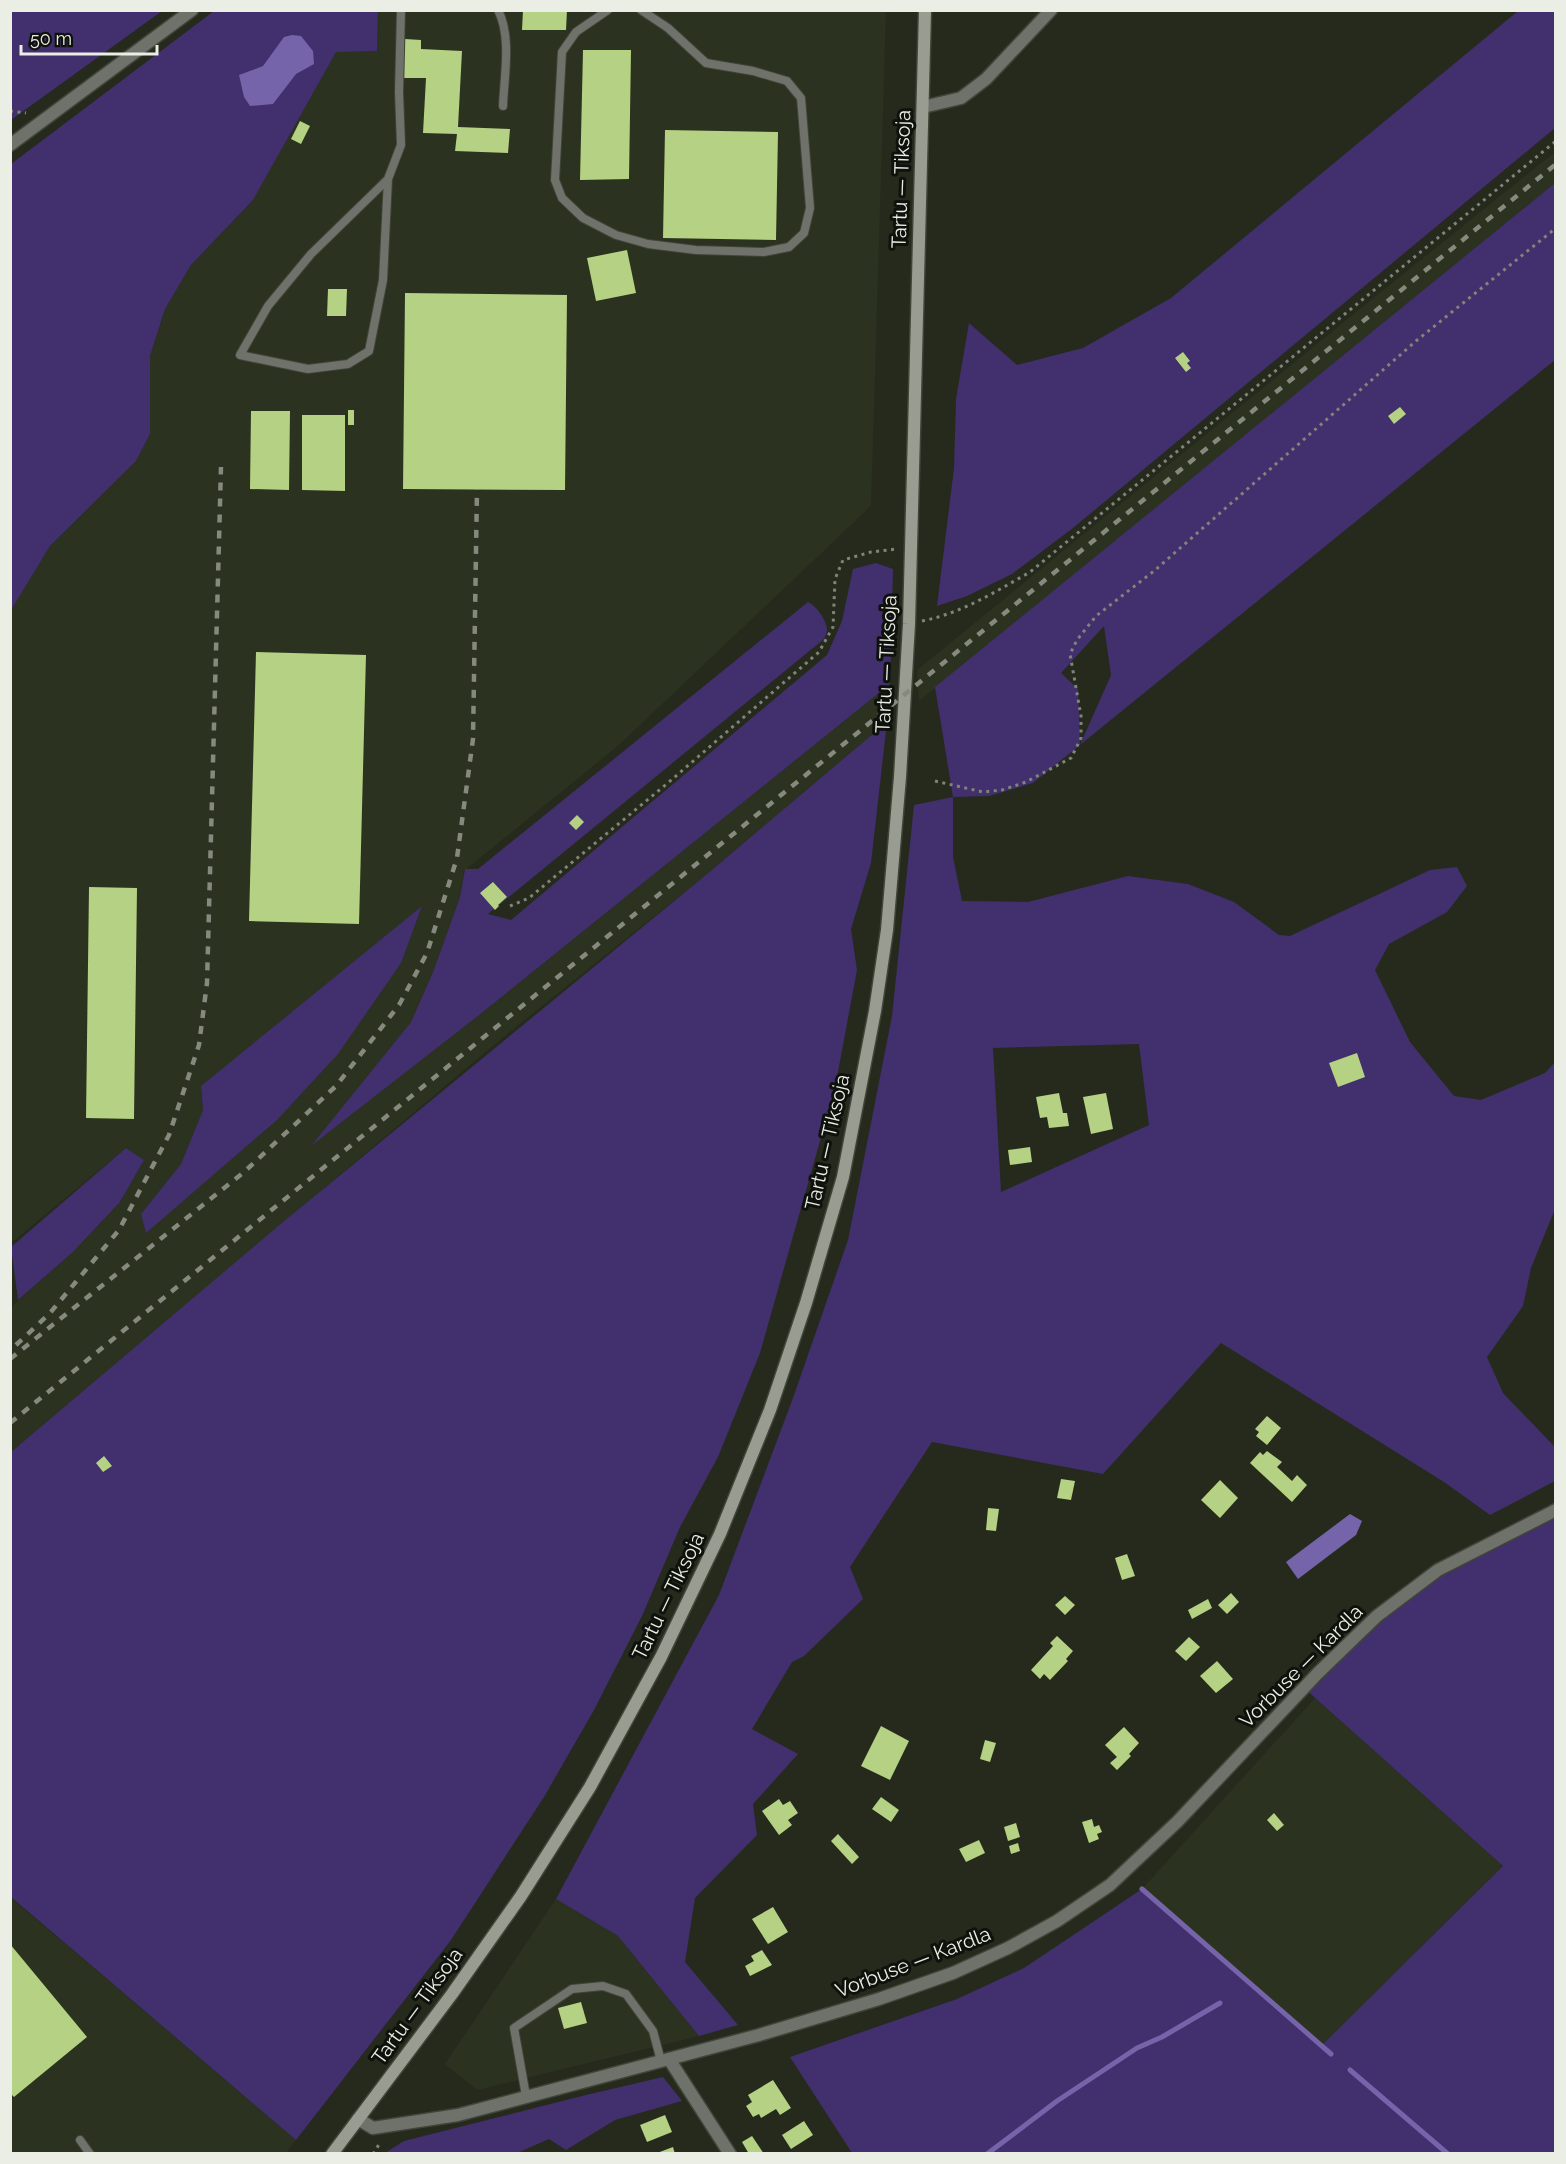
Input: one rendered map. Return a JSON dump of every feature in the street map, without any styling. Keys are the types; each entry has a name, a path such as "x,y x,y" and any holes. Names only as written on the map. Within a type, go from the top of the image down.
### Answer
{"main road":[{"name":"Tartu — Tiksoja","path":"332,2154 480,1955 520,1896 590,1787 661,1658 720,1534 770,1410 806,1303 843,1177 875,1011 893,877 909,624 925,10"}],"street":[{"path":"10,145 192,10"},
{"path":"923,107 961,98 986,79 1051,10"},
{"name":"Vorbuse — Kardla","path":"358,2119 373,2128 458,2115 879,2000 953,1973 1008,1948 1057,1921 1110,1885 1168,1830 1318,1673 1377,1616 1438,1570 1556,1510"},
{"path":"665,2060 730,2154"}],"lane":[{"path":"388,179 304,263 268,306 240,355 308,369 348,364 369,351 383,280 388,179 401,145 399,92 401,10"},
{"path":"498,10 504,21 503,106"},
{"path":"608,10 576,32 562,52 555,180 562,198 583,218 616,235 648,244 696,250 764,252 789,247 804,233 810,208 801,98 787,81 753,71 706,63 668,28 641,10"},
{"path":"526,2096 514,2028 573,1989 603,1986 626,1994 653,2031 665,2060"},
{"path":"80,2140 90,2154"}],"path":[{"path":"909,624 945,616 987,597 1030,572 1556,141"},
{"path":"935,781 982,792 1002,790 1026,782 1071,758 1081,738 1081,716 1070,654 1077,640 1096,616 1154,571 1416,341 1556,228"},
{"path":"510,906 529,898 669,782 819,652 833,627 835,579 843,560 870,552 911,547"},
{"path":"373,2154 380,2143"}],"shaded area":[{"path":"11,10 162,10 162,11 11,120"},
{"path":"214,11 378,11 377,51 336,52 253,200 191,265 165,309 150,356 150,434 136,461 50,546 11,610 11,164"},
{"path":"378,11 886,11 871,506 619,745 464,871 460,897 433,972 411,1022 314,1143 483,1012 890,684 887,722 701,879 501,1039 11,1452 11,1307 73,1252 120,1202 144,1160 126,1148 11,1243 10,610 50,546 136,461 150,434 150,356 165,309 191,265 253,200 336,51 377,51","holes":["421,907 141,1214 181,1164 203,1110 201,1087"]},
{"path":"1518,11 1555,11 1555,128 1073,528 1012,574 967,596 937,606 954,468 956,399 969,323 1017,365 1083,348 1171,298"},
{"path":"301,36 313,51 314,64 296,74 273,104 250,106 244,97 239,75 263,66 284,37"},
{"path":"1555,152 1555,183 919,701 917,670"},
{"path":"1555,183 1555,360 1080,745 1033,783 989,796 953,797 935,687","holes":["1104,626 1111,675 1080,745 1078,689 1061,673"]},
{"path":"876,563 893,569 890,684 483,1012 311,1146 411,1022 433,972 460,897 465,869 478,869 808,602 818,610 827,626 824,639 488,914 511,920 827,655 842,621 853,569"},
{"path":"887,722 871,863 851,929 857,970 835,1088 760,1353 718,1457 680,1527 642,1616 594,1710 544,1797 451,1940 296,2140 11,1897 11,1452 283,1222 701,879"},
{"path":"953,797 953,857 962,901 1028,902 1128,876 1188,884 1234,902 1279,935 1290,936 1430,870 1457,867 1467,886 1447,912 1389,944 1375,970 1410,1042 1454,1096 1481,1100 1545,1073 1555,1062 1555,1209 1531,1268 1523,1306 1487,1357 1503,1393 1555,1447 1555,1481 1490,1515 1444,1482 1221,1343 1103,1474 932,1442 850,1567 863,1599 804,1656 792,1662 752,1729 798,1754 753,1804 757,1835 695,1898 685,1962 738,2025 699,2036 618,1936 556,1899 719,1595 793,1398 848,1240 892,1016 914,805","holes":["1139,1044 1149,1125 1001,1192 993,1048"]},
{"path":"422,906 401,963 338,1054 277,1120 146,1233 141,1214 181,1164 203,1110 201,1086"},
{"path":"126,1148 144,1160 120,1202 73,1252 18,1300 11,1247"},
{"path":"1555,1510 1555,2153 852,2153 790,2057 957,1999 1024,1968 1142,1889 1322,2045 1503,1866 1304,1688 1438,1570"},
{"path":"1350,1514 1362,1521 1356,1535 1298,1579 1286,1562"},
{"path":"1315,1698 1503,1866 1321,2046 1142,1889"},
{"path":"10,1897 296,2140 286,2153 11,2153"},
{"path":"556,1899 618,1936 699,2036 477,2090 445,2064"},
{"path":"663,2077 682,2101 615,2120 566,2150 549,2139 517,2153 385,2153 404,2141"}],"building":[{"path":"523,10 567,10 566,30 522,30"},
{"path":"405,39 421,40 421,49 462,51 458,127 510,129 508,153 455,151 457,134 423,133 426,78 402,78"},
{"path":"583,50 631,50 629,179 580,180"},
{"path":"300,121 310,126 301,144 291,139"},
{"path":"665,130 778,132 776,240 663,238"},
{"path":"627,250 636,293 596,301 587,258"},
{"path":"328,289 347,289 346,316 327,316"},
{"path":"405,293 567,295 565,490 403,489"},
{"path":"1183,352 1190,361 1187,363 1191,368 1186,372 1175,358"},
{"path":"1400,407 1406,414 1394,424 1388,416"},
{"path":"348,410 354,410 354,425 348,425"},
{"path":"251,411 290,411 289,490 250,489"},
{"path":"302,415 345,415 345,491 302,490"},
{"path":"256,652 366,655 359,924 249,921"},
{"path":"577,815 584,822 576,830 569,823"},
{"path":"493,882 507,897 495,910 480,893"},
{"path":"89,887 137,888 134,1119 86,1118"},
{"path":"1357,1053 1365,1077 1338,1087 1329,1063"},
{"path":"1059,1093 1063,1113 1067,1113 1069,1126 1049,1128 1047,1117 1040,1118 1036,1097"},
{"path":"1106,1093 1113,1129 1091,1134 1083,1097"},
{"path":"1030,1147 1032,1162 1010,1165 1008,1150"},
{"path":"1267,1416 1281,1428 1267,1445 1256,1436 1259,1432 1255,1429"},
{"path":"1267,1451 1282,1462 1277,1467 1292,1481 1297,1475 1307,1485 1292,1502 1250,1463 1260,1452 1263,1455"},
{"path":"104,1456 112,1466 103,1472 96,1463"},
{"path":"1061,1479 1075,1481 1071,1500 1057,1498"},
{"path":"1220,1480 1238,1498 1220,1518 1201,1500"},
{"path":"988,1508 999,1509 996,1531 986,1530"},
{"path":"1127,1554 1135,1576 1122,1580 1115,1558"},
{"path":"1231,1593 1239,1602 1227,1614 1218,1605"},
{"path":"1065,1596 1075,1605 1065,1615 1055,1605"},
{"path":"1208,1599 1212,1608 1192,1619 1188,1610"},
{"path":"1057,1636 1073,1651 1066,1659 1068,1661 1050,1680 1044,1674 1040,1679 1031,1670 1053,1646 1050,1643"},
{"path":"1189,1637 1200,1647 1186,1661 1175,1651"},
{"path":"1217,1661 1233,1679 1216,1693 1200,1676"},
{"path":"881,1726 909,1741 890,1780 861,1766"},
{"path":"1124,1727 1139,1743 1129,1754 1131,1756 1117,1770 1110,1763 1117,1757 1105,1745"},
{"path":"985,1740 996,1743 990,1762 980,1759"},
{"path":"881,1797 899,1810 891,1822 872,1809"},
{"path":"779,1799 783,1805 790,1801 798,1813 788,1820 792,1825 779,1835 762,1811"},
{"path":"1274,1813 1284,1825 1277,1831 1267,1820"},
{"path":"1092,1819 1094,1827 1099,1825 1102,1832 1097,1834 1099,1839 1089,1843 1082,1822"},
{"path":"1016,1823 1020,1837 1008,1841 1004,1827"},
{"path":"838,1834 859,1857 852,1864 831,1841"},
{"path":"979,1840 985,1853 966,1862 959,1849"},
{"path":"1018,1843 1020,1851 1011,1854 1009,1846"},
{"path":"773,1907 788,1932 768,1944 752,1919"},
{"path":"10,1944 87,2037 14,2097 10,2093"},
{"path":"762,1950 772,1965 750,1976 745,1966 754,1961 751,1956"},
{"path":"581,2002 587,2023 564,2029 558,2008"},
{"path":"773,2080 791,2108 780,2115 776,2109 761,2118 759,2114 753,2117 746,2106 752,2102 748,2095"},
{"path":"665,2115 672,2132 647,2142 640,2125"},
{"path":"804,2121 813,2135 791,2149 782,2135"},
{"path":"752,2136 764,2154 749,2154 742,2142"},
{"path":"673,2147 675,2154 657,2154 657,2153"}],"waterway":[{"path":"1142,1889 1331,2054"},
{"path":"987,2154 1057,2101 1137,2048 1162,2037 1220,2003"},
{"path":"1350,2070 1448,2154"}],"railway":[{"path":"10,1423 1556,164"},
{"path":"16,1345 50,1313 119,1230 169,1135 199,1045 207,983 221,467"},
{"path":"10,1359 243,1173 336,1086 399,1005 427,953 457,858 473,739 477,489"}]}
